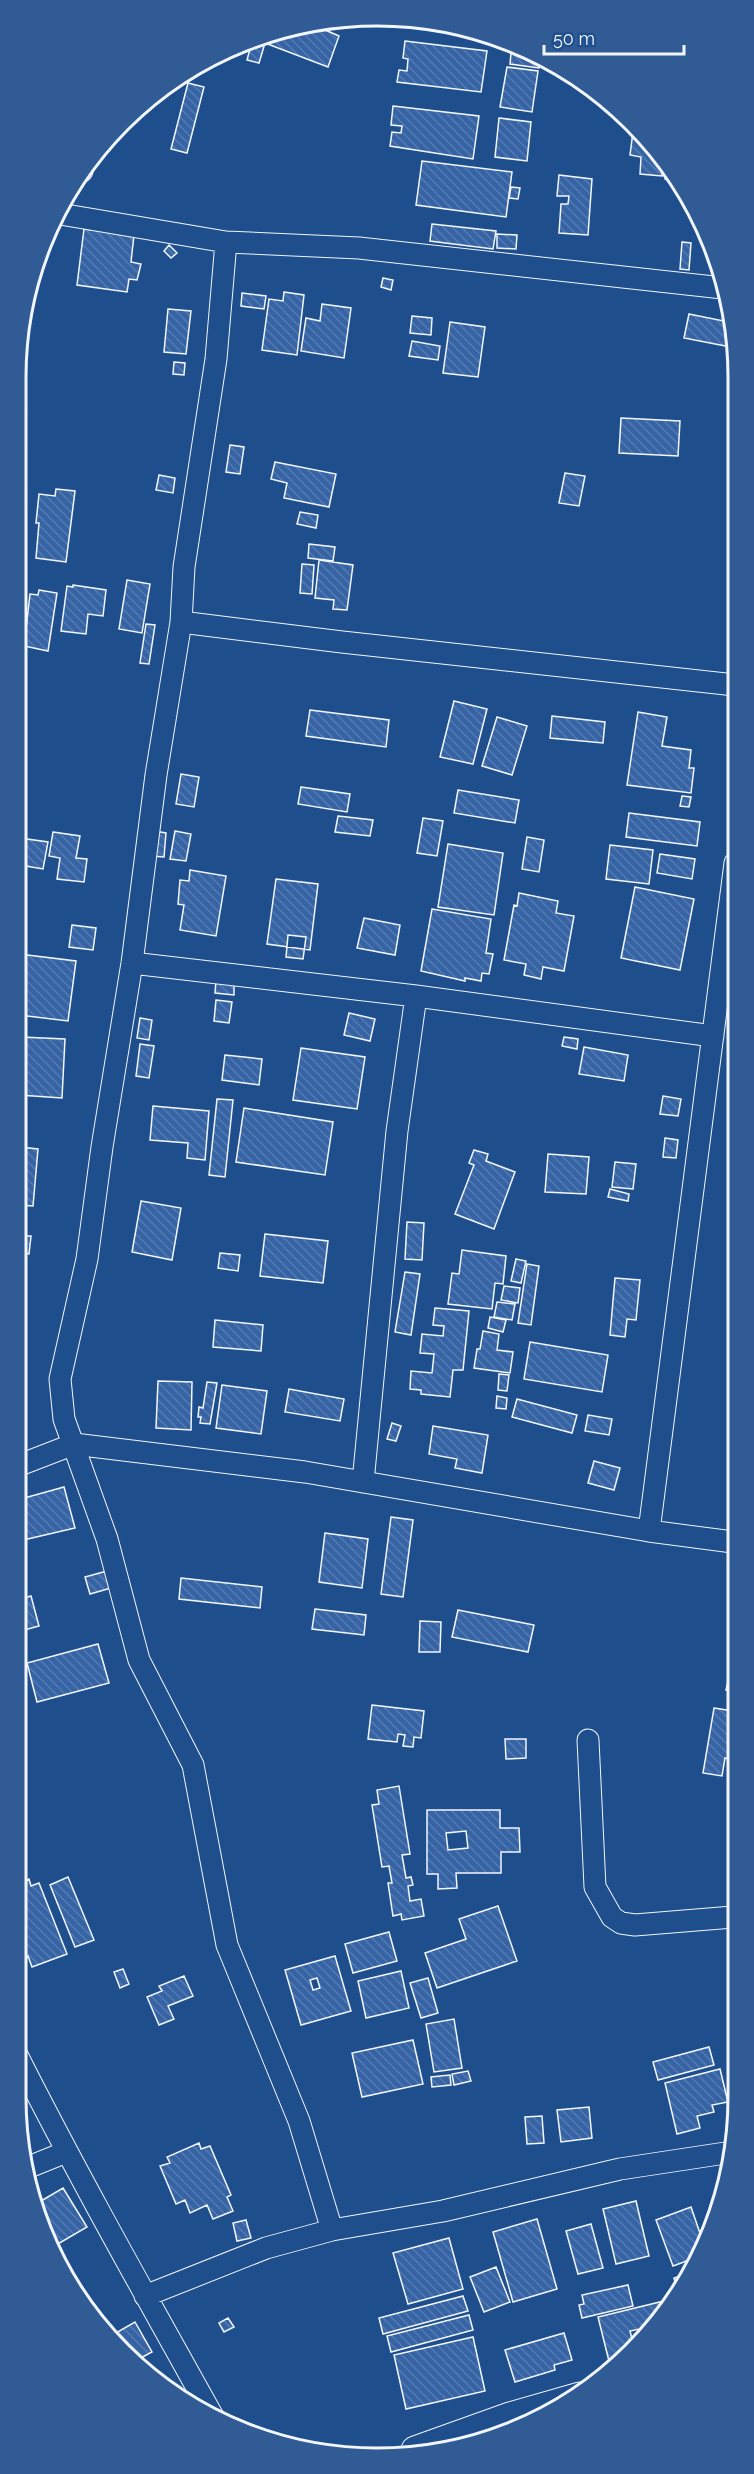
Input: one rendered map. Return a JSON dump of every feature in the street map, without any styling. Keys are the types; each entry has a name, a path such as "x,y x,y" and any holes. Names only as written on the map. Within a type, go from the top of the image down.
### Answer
{"main road":[{"path":"432,2444 542,2407"}],"street":[{"path":"66,215 226,242 359,248 717,287"},
{"path":"226,242 216,359 184,567 181,622 156,775 132,963 102,1148 87,1259 60,1379 64,1419 107,1539 139,1660 193,1765 227,1945 299,2121 332,2230"},
{"path":"181,622 728,684"},
{"path":"649,1531 728,916"},
{"path":"132,963 416,996 712,1036"},
{"path":"363,1482 397,1131 416,996"},
{"path":"26,1463 74,1444 305,1472 649,1531 728,1541"},
{"path":"588,1740 595,1887 612,1917 621,1923 635,1925 728,1917"},
{"path":"26,2073 144,2296 205,2403"},
{"path":"32,2166 66,2152"},
{"path":"144,2296 266,2248 332,2230 443,2211 620,2169 724,2153"}],"building":[{"path":"325,30 339,36 328,67 266,43"},
{"path":"405,41 487,51 481,92 397,82 399,70 407,71 408,59 403,58"},
{"path":"265,44 259,63 247,60 250,49"},
{"path":"511,53 539,66 539,68 510,64"},
{"path":"507,67 538,71 532,112 500,107"},
{"path":"188,83 204,87 187,153 171,149"},
{"path":"393,106 479,116 473,159 390,146 392,132 401,133 402,126 391,125"},
{"path":"499,118 531,122 527,161 495,157"},
{"path":"633,135 656,163 662,172 662,176 640,174 641,157 630,155"},
{"path":"422,161 512,172 506,217 416,205"},
{"path":"559,175 592,179 588,235 559,233 561,204 568,204 569,196 557,196"},
{"path":"511,187 520,188 518,199 509,198"},
{"path":"432,224 496,231 493,249 430,241"},
{"path":"84,229 134,235 131,262 141,264 137,280 129,279 127,292 77,285"},
{"path":"497,234 517,235 516,249 497,248"},
{"path":"682,242 691,243 689,270 680,269"},
{"path":"169,245 177,253 171,258 164,251"},
{"path":"383,278 393,280 391,290 381,287"},
{"path":"284,292 304,295 297,355 262,350 269,299 283,301"},
{"path":"242,293 266,296 264,309 241,306"},
{"path":"322,304 351,308 344,358 301,351 306,318 320,321"},
{"path":"168,309 191,311 186,354 164,352"},
{"path":"689,314 724,321 727,346 684,338"},
{"path":"412,316 432,318 431,335 410,333"},
{"path":"450,322 485,327 478,377 443,373"},
{"path":"412,341 440,346 438,360 409,356"},
{"path":"174,362 185,363 184,375 173,374"},
{"path":"621,418 680,421 678,456 619,453"},
{"path":"230,445 244,447 240,474 226,472"},
{"path":"275,462 336,474 329,507 284,498 287,483 271,479"},
{"path":"565,473 585,476 579,506 559,503"},
{"path":"159,475 175,478 173,493 156,490"},
{"path":"56,489 75,491 66,562 36,558 39,494 55,496"},
{"path":"300,512 318,515 316,528 297,524"},
{"path":"309,544 335,547 333,561 308,558"},
{"path":"319,560 353,565 347,610 333,609 334,600 315,598"},
{"path":"302,564 314,565 312,594 300,593"},
{"path":"127,580 150,584 142,633 119,629"},
{"path":"73,585 106,590 103,616 88,614 86,634 61,631 67,586 73,587"},
{"path":"39,590 57,593 48,651 26,646 30,594 38,595"},
{"path":"146,624 155,625 149,664 140,663"},
{"path":"454,701 487,709 473,764 440,757"},
{"path":"310,710 389,720 386,747 306,736"},
{"path":"638,712 667,717 662,746 691,750 689,768 694,768 691,793 627,785"},
{"path":"552,716 605,722 603,743 550,738"},
{"path":"497,717 527,726 512,775 482,766"},
{"path":"181,774 199,777 194,807 176,804"},
{"path":"301,787 350,794 347,812 298,804"},
{"path":"458,790 519,800 515,823 454,813"},
{"path":"682,796 691,797 689,807 680,806"},
{"path":"629,813 700,822 697,846 626,837"},
{"path":"338,816 373,820 370,836 335,832"},
{"path":"423,818 443,821 437,856 417,853"},
{"path":"154,831 166,833 164,857 151,856"},
{"path":"175,831 191,834 186,861 170,859"},
{"path":"53,832 80,836 76,858 87,859 84,882 57,879 60,858 49,856"},
{"path":"527,837 544,840 539,872 522,869"},
{"path":"26,839 48,842 43,869 26,866"},
{"path":"448,844 503,853 494,915 438,907"},
{"path":"610,845 653,850 649,884 606,879"},
{"path":"660,854 695,859 692,879 657,873"},
{"path":"190,870 226,876 216,936 180,930 184,905 178,904 180,880 189,881"},
{"path":"276,879 318,884 310,950 267,944"},
{"path":"635,887 694,899 680,970 621,958"},
{"path":"519,893 558,901 556,913 574,916 564,971 543,967 541,979 524,975 526,964 504,960 514,905 517,906"},
{"path":"432,909 491,919 486,953 493,954 489,974 482,973 481,981 465,978 465,981 421,971"},
{"path":"364,918 400,925 395,955 357,948"},
{"path":"72,925 96,928 93,950 69,947"},
{"path":"288,935 306,937 303,959 286,957"},
{"path":"26,955 76,961 68,1021 26,1016"},
{"path":"216,981 234,982 234,995 215,993"},
{"path":"216,1000 232,1002 229,1023 214,1021"},
{"path":"349,1013 375,1019 370,1041 344,1035"},
{"path":"140,1018 152,1020 149,1040 137,1038"},
{"path":"26,1037 65,1039 62,1098 26,1095"},
{"path":"564,1037 578,1039 577,1049 562,1046"},
{"path":"140,1044 154,1046 149,1078 136,1076"},
{"path":"584,1047 628,1055 624,1081 579,1074"},
{"path":"301,1048 365,1057 357,1109 293,1100"},
{"path":"225,1055 262,1059 259,1085 222,1080"},
{"path":"663,1096 681,1099 678,1116 660,1114"},
{"path":"217,1099 233,1100 225,1177 209,1175"},
{"path":"153,1106 209,1111 205,1160 187,1158 188,1143 150,1140"},
{"path":"244,1108 333,1122 325,1175 236,1162"},
{"path":"665,1138 678,1140 676,1158 663,1157"},
{"path":"26,1148 38,1149 33,1206 26,1206"},
{"path":"474,1150 488,1154 486,1161 515,1172 494,1229 455,1214 474,1165 469,1163"},
{"path":"548,1154 589,1157 586,1194 545,1192"},
{"path":"615,1162 636,1164 633,1189 612,1187"},
{"path":"610,1189 629,1194 628,1201 608,1197"},
{"path":"141,1201 181,1208 172,1260 132,1252"},
{"path":"407,1222 424,1223 422,1260 405,1259"},
{"path":"265,1234 328,1241 323,1283 260,1276"},
{"path":"26,1236 31,1236 29,1254 26,1254"},
{"path":"462,1250 506,1256 503,1284 495,1283 492,1309 448,1304 452,1273 459,1274"},
{"path":"220,1253 240,1255 238,1271 218,1268"},
{"path":"516,1259 526,1261 521,1283 511,1281"},
{"path":"527,1264 539,1266 531,1325 518,1323"},
{"path":"405,1272 420,1274 411,1335 395,1332"},
{"path":"615,1278 640,1280 636,1320 627,1319 625,1337 610,1335"},
{"path":"504,1286 520,1288 518,1303 501,1300"},
{"path":"497,1302 515,1304 512,1320 494,1317"},
{"path":"435,1308 469,1311 463,1370 453,1370 450,1397 421,1394 421,1390 410,1389 411,1371 432,1373 434,1354 420,1353 422,1334 443,1336 444,1326 433,1325"},
{"path":"490,1317 506,1320 503,1332 488,1328"},
{"path":"215,1320 263,1325 261,1351 213,1347"},
{"path":"483,1331 499,1334 497,1350 513,1352 510,1373 474,1368"},
{"path":"530,1342 608,1355 602,1392 524,1379"},
{"path":"499,1374 509,1375 507,1391 498,1390"},
{"path":"158,1381 192,1382 191,1430 156,1428"},
{"path":"207,1382 217,1383 210,1424 200,1423 201,1417 198,1417 199,1407 203,1408"},
{"path":"222,1385 267,1391 261,1434 216,1428"},
{"path":"289,1389 344,1399 340,1421 285,1412"},
{"path":"497,1396 507,1398 506,1409 496,1408"},
{"path":"517,1399 577,1415 572,1433 512,1417"},
{"path":"588,1415 612,1419 609,1435 585,1431"},
{"path":"392,1423 401,1426 396,1441 387,1439"},
{"path":"433,1426 488,1435 482,1473 455,1468 457,1459 429,1454"},
{"path":"594,1461 620,1468 614,1490 588,1483"},
{"path":"64,1487 75,1528 26,1539 26,1498"},
{"path":"391,1517 413,1520 403,1597 381,1594"},
{"path":"325,1533 368,1539 362,1588 319,1582"},
{"path":"107,1571 111,1588 90,1594 85,1577"},
{"path":"181,1578 262,1587 260,1608 179,1599"},
{"path":"31,1596 39,1626 26,1630 26,1597"},
{"path":"315,1609 366,1615 364,1635 312,1629"},
{"path":"458,1610 534,1625 528,1652 452,1637"},
{"path":"420,1621 441,1622 440,1652 419,1652"},
{"path":"98,1644 109,1683 37,1702 27,1663"},
{"path":"372,1705 424,1711 421,1738 414,1737 413,1747 403,1746 405,1735 398,1734 397,1742 368,1739"},
{"path":"714,1708 728,1710 728,1759 725,1758 722,1776 703,1773"},
{"path":"505,1739 526,1739 526,1758 506,1759"},
{"path":"399,1786 410,1854 402,1855 406,1878 411,1877 413,1885 408,1886 410,1901 421,1899 424,1916 402,1920 401,1914 393,1916 388,1883 392,1883 389,1866 382,1867 372,1805 379,1804 377,1790"},
{"path":"427,1810 500,1810 500,1828 519,1828 520,1852 501,1852 501,1873 456,1873 457,1888 438,1889 438,1874 427,1874","holes":["466,1831 468,1848 448,1850 446,1833"]},
{"path":"68,1877 94,1940 75,1947 50,1885"},
{"path":"29,1879 31,1886 39,1883 67,1954 32,1967 28,1956 26,1957 26,1880"},
{"path":"498,1906 517,1961 437,1988 425,1953 466,1939 459,1919"},
{"path":"389,1932 397,1961 353,1973 345,1944"},
{"path":"335,1956 351,2011 301,2025 285,1970","holes":["317,1978 320,1988 313,1990 310,1980"]},
{"path":"123,1969 129,1984 120,1988 114,1972"},
{"path":"401,1971 409,2008 366,2018 358,1981"},
{"path":"184,1976 193,1996 168,2006 174,2019 159,2025 147,1997 162,1991 159,1986"},
{"path":"428,1978 438,2013 421,2018 410,1983"},
{"path":"454,2019 462,2068 434,2072 426,2024"},
{"path":"413,2040 423,2084 362,2097 352,2053"},
{"path":"709,2047 714,2065 658,2080 653,2062"},
{"path":"720,2069 728,2102 712,2105 714,2112 697,2116 700,2128 677,2134 665,2083"},
{"path":"468,2071 471,2081 454,2085 452,2074"},
{"path":"450,2075 451,2085 432,2087 431,2077"},
{"path":"589,2107 592,2138 561,2142 557,2110"},
{"path":"542,2116 544,2143 527,2144 525,2117"},
{"path":"199,2143 201,2149 210,2146 231,2195 227,2197 233,2211 213,2219 207,2205 190,2213 185,2200 176,2204 160,2166 170,2163 167,2157"},
{"path":"63,2188 87,2227 58,2244 41,2201"},
{"path":"636,2201 649,2256 616,2264 603,2209"},
{"path":"691,2207 701,2235 687,2261 673,2266 656,2220"},
{"path":"537,2219 557,2289 513,2302 493,2232"},
{"path":"246,2220 251,2238 237,2241 233,2223"},
{"path":"591,2224 603,2268 578,2274 566,2231"},
{"path":"449,2238 463,2289 408,2304 393,2253"},
{"path":"496,2267 510,2302 484,2312 470,2277"},
{"path":"628,2285 633,2306 582,2318 579,2305 584,2304 582,2295"},
{"path":"463,2296 468,2311 383,2334 379,2318"},
{"path":"663,2301 641,2329 630,2331 632,2339 609,2361 598,2317"},
{"path":"469,2315 473,2330 391,2352 387,2336"},
{"path":"228,2318 234,2327 224,2332 219,2323"},
{"path":"135,2322 152,2352 141,2358 116,2333"},
{"path":"564,2333 572,2360 554,2365 555,2370 515,2382 505,2350"},
{"path":"473,2337 485,2391 406,2409 394,2355"}]}
